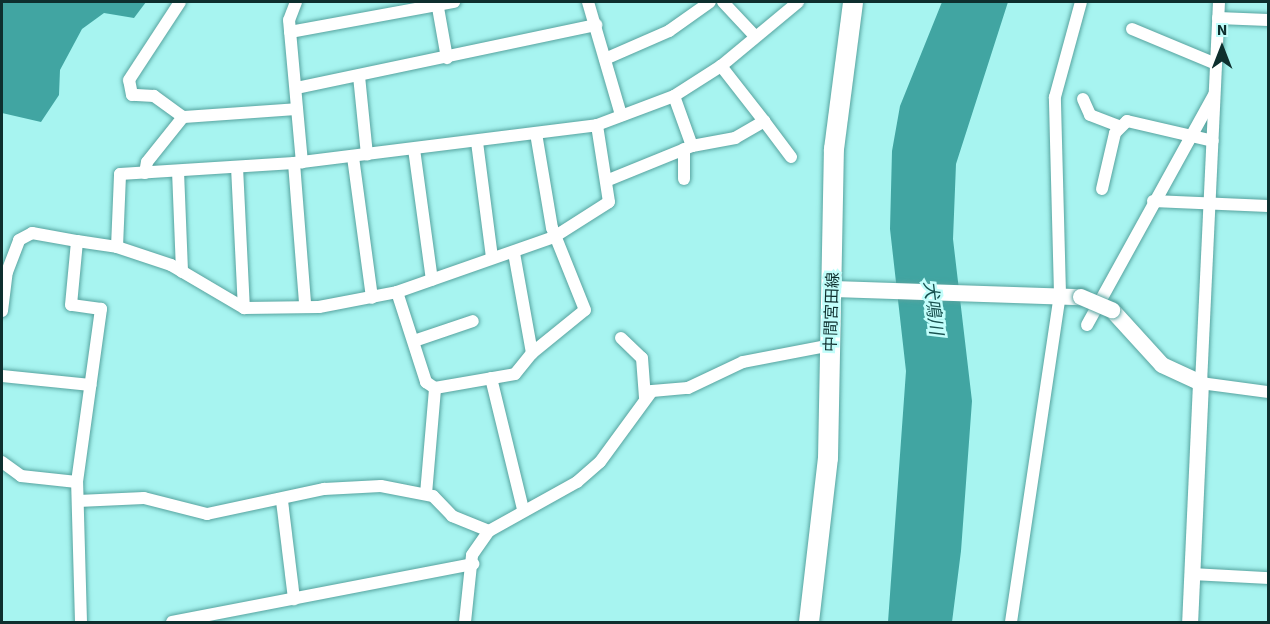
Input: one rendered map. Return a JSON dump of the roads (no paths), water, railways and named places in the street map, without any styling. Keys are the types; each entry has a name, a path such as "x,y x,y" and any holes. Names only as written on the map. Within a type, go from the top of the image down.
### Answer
{"main road":[{"name":"中間宮田線","path":"809,622 828,458 831,345 841,290 834,149 853,2"}],"street":[{"path":"180,2 129,80 132,95 154,96 183,117 297,109"},
{"path":"296,2 290,33 297,88 305,304"},
{"path":"290,33 437,3 454,2"},
{"path":"591,2 621,115"},
{"path":"605,59 669,31 710,2"},
{"path":"723,2 754,35"},
{"path":"117,247 120,174 298,163 597,125 674,96 721,66 782,6 798,2"},
{"path":"1011,622 1054,294 1055,97 1081,2"},
{"path":"1190,622 1219,2"},
{"path":"437,3 447,58"},
{"path":"1218,18 1269,20"},
{"path":"297,88 596,25"},
{"path":"1132,29 1216,64"},
{"path":"721,66 791,157"},
{"path":"358,76 368,155"},
{"path":"1087,325 1153,201 1215,94"},
{"path":"674,96 688,148 684,179"},
{"path":"1083,99 1090,115 1118,126 1137,120 1213,141"},
{"path":"145,173 147,162 183,117"},
{"path":"606,182 688,148 735,138 764,121"},
{"path":"2,310 2,291 19,240 32,233 117,247 182,272 244,308 305,304 319,307 397,292 492,258 514,253 556,235 609,202 597,125"},
{"path":"1102,189 1118,126"},
{"path":"397,292 426,382 435,388 515,374 532,353 585,310 571,286 556,235 536,133"},
{"path":"477,142 492,258"},
{"path":"414,149 432,280"},
{"path":"353,157 372,298"},
{"path":"237,167 244,308"},
{"path":"178,171 182,272"},
{"path":"1153,201 1269,206"},
{"path":"77,241 71,305 100,309 77,482 81,622"},
{"path":"514,253 532,353"},
{"path":"841,290 1054,294 1081,297 1112,310 1162,365 1201,383 1269,392"},
{"path":"414,340 473,321"},
{"path":"621,338 642,358 645,398"},
{"path":"465,622 473,564 472,555 489,531 523,509 577,483 600,462 652,391 688,387 744,362 831,345"},
{"path":"2,376 91,385"},
{"path":"491,378 523,509"},
{"path":"426,494 435,388"},
{"path":"2,462 21,476 77,482"},
{"path":"78,501 144,498 207,514 282,501 349,485 426,494 452,516 489,531"},
{"path":"282,501 294,599"},
{"path":"172,622 473,564"},
{"path":"1193,574 1269,578"}],"water":[{"path":"2,2 146,2 134,18 104,13 82,29 60,70 59,95 41,122 2,113"},
{"name":"犬鳴川","path":"942,2 1008,2 956,164 953,239 972,401 961,551 952,622 888,622 906,371 890,229 892,151 900,106"}]}
